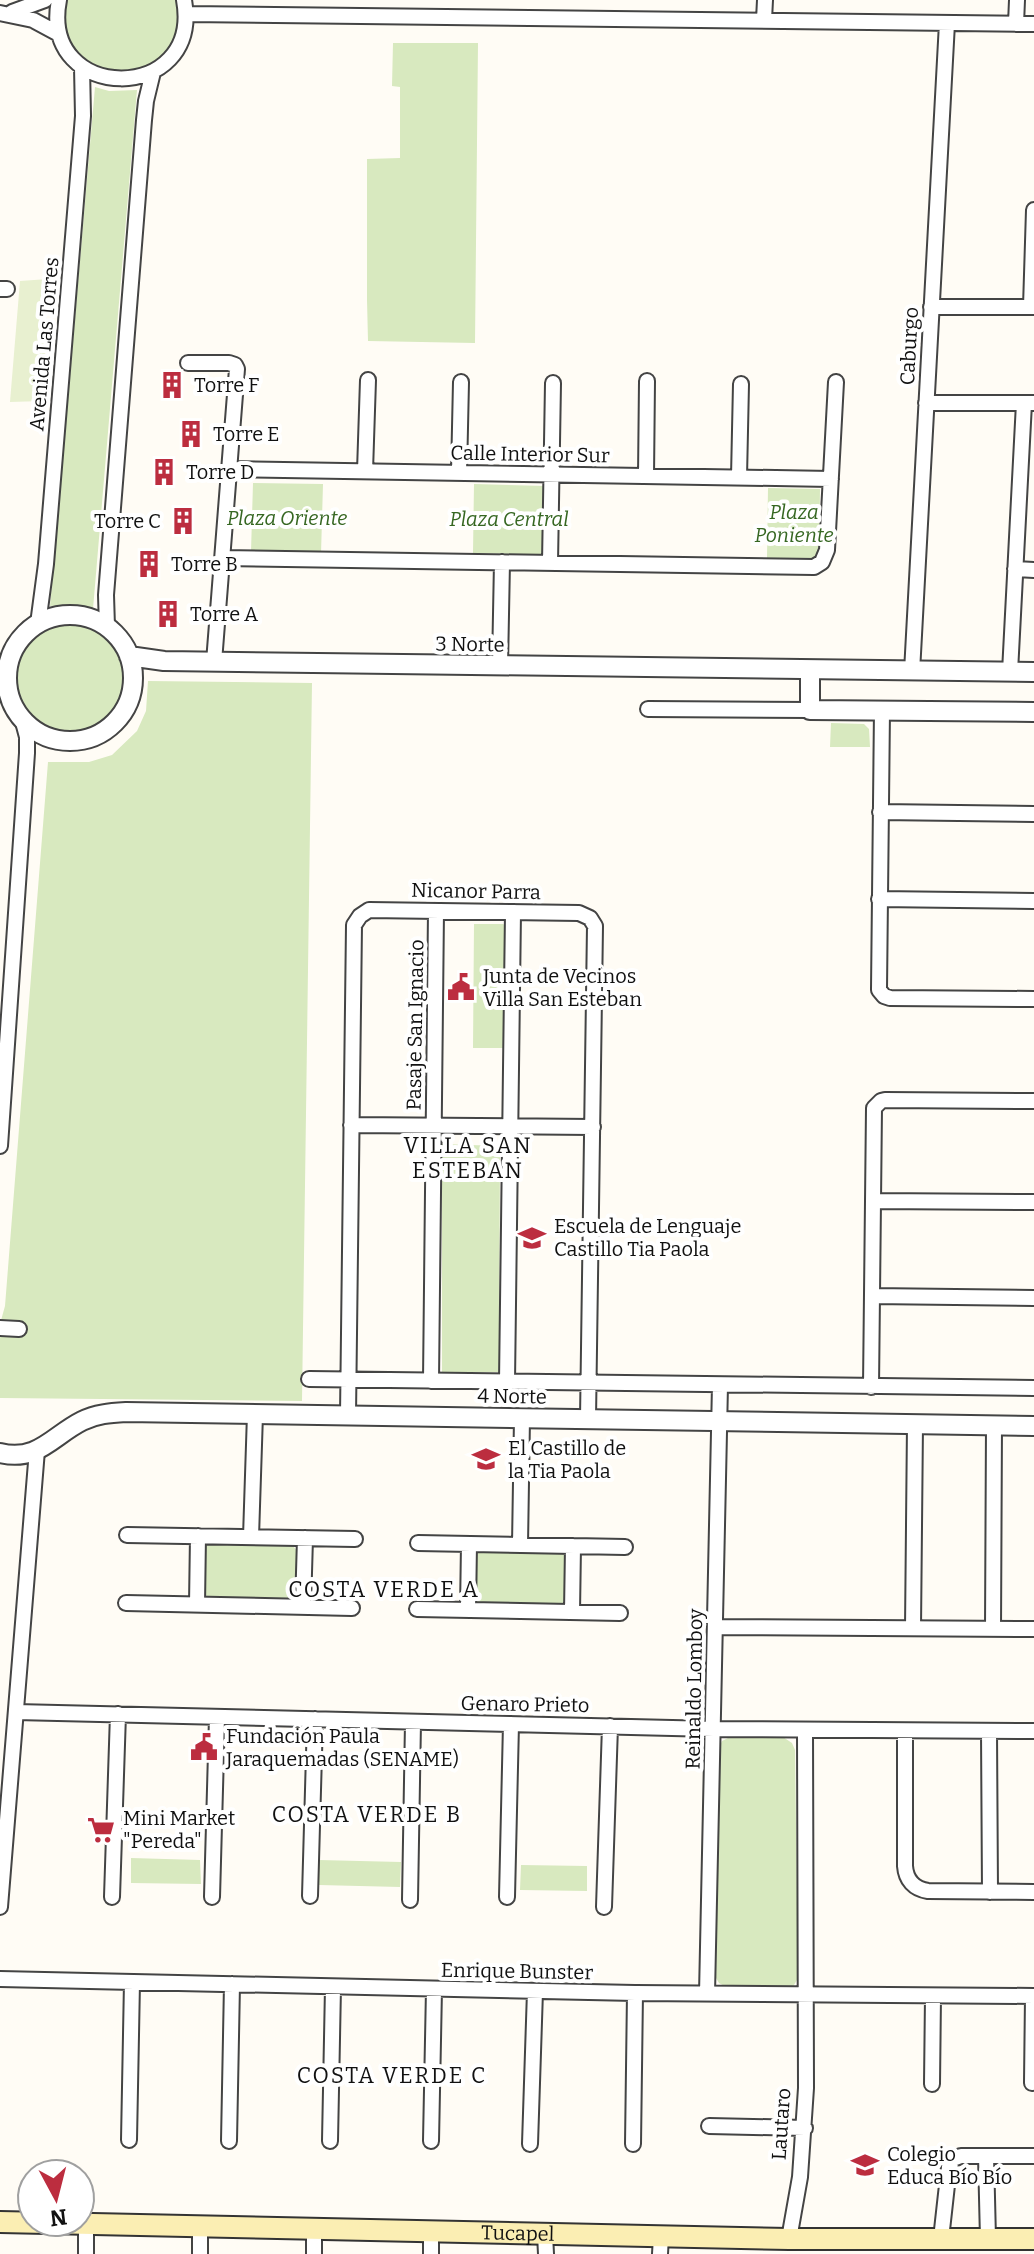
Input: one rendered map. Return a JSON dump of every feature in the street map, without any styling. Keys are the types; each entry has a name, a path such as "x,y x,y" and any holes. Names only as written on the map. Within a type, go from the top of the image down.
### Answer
{"main road":[{"name":"Tucapel","path":"96,2224 431,2231 546,2244 787,2246 941,2239 1034,2239"}],"street":[{"path":"4,13 31,7 45,0"},
{"path":"59,0 59,34 68,52 82,67 99,76 117,80 136,79 163,65 178,48 186,26 186,7 1034,24"},
{"path":"764,20 765,0"},
{"path":"1016,24 1017,0"},
{"path":"4,13 33,20 59,34"},
{"name":"Caburgo","path":"912,672 947,23"},
{"name":"Avenida Las Torres","path":"38,624 48,549 83,116 82,67"},
{"path":"107,627 106,595 144,120 153,72"},
{"path":"931,307 1032,307 1034,210"},
{"path":"188,363 229,363 237,369 214,662"},
{"path":"365,471 368,380"},
{"path":"646,476 647,381"},
{"path":"459,473 461,382"},
{"path":"222,558 809,567 822,562 827,550 836,382"},
{"path":"550,563 553,383"},
{"path":"739,477 741,384"},
{"path":"926,403 1029,403 1026,496 1015,569 1010,672"},
{"name":"Calle Interior Sur","path":"229,469 831,479"},
{"path":"500,666 502,562"},
{"path":"1015,569 1034,570"},
{"path":"0,650 47,619 67,615 88,618 107,627 124,645 129,656 133,677 130,698 124,711 105,731 78,741 63,742 36,732 13,713"},
{"path":"0,1146 27,753 7,692 6,670 18,641"},
{"name":"3 Norte","path":"129,656 153,661 1034,672"},
{"path":"810,671 810,710"},
{"path":"648,709 1034,712"},
{"path":"882,710 877,987 890,998 1034,999"},
{"path":"880,812 1034,814"},
{"path":"879,899 1034,901"},
{"name":"Nicanor Parra","path":"348,1415 354,925 369,910 579,913 590,918 595,926 588,1419"},
{"name":"Pasaje San Ignacio","path":"431,1381 436,911"},
{"path":"507,1382 513,912"},
{"path":"871,1387 874,1108 881,1101 1034,1101"},
{"path":"351,1125 593,1127"},
{"path":"873,1201 1034,1202"},
{"path":"872,1296 1034,1298"},
{"path":"0,1328 19,1329"},
{"name":"4 Norte","path":"309,1379 1034,1388"},
{"name":"Reinaldo Lomboy","path":"707,1994 720,1385"},
{"name":"4 Norte","path":"0,1453 14,1455 37,1450 85,1419 112,1413 1034,1426"},
{"path":"251,1537 255,1414"},
{"path":"520,1545 522,1418"},
{"path":"913,1628 915,1424"},
{"path":"993,1629 994,1425"},
{"path":"0,1907 37,1450"},
{"path":"127,1535 355,1539"},
{"path":"197,1604 198,1536"},
{"path":"303,1607 305,1538"},
{"path":"418,1543 625,1547"},
{"path":"468,1610 469,1544"},
{"path":"572,1612 573,1546"},
{"path":"126,1603 352,1608"},
{"path":"417,1609 620,1613"},
{"path":"715,1627 1034,1629"},
{"name":"Genaro Prieto","path":"16,1712 713,1729 1034,1731"},
{"path":"112,1897 118,1714"},
{"path":"212,1897 217,1717"},
{"path":"310,1896 315,1719"},
{"path":"410,1900 413,1722"},
{"path":"507,1897 511,1724"},
{"path":"604,1907 610,1726"},
{"name":"Lautaro","path":"787,2246 805,2128 805,1730"},
{"path":"905,1731 905,1866 912,1884 922,1891 1034,1892"},
{"path":"989,1731 990,1892"},
{"name":"Enrique Bunster","path":"0,1979 635,1993 1033,1996"},
{"path":"129,2140 132,1982"},
{"path":"229,2141 232,1984"},
{"path":"330,2141 333,1987"},
{"path":"431,2141 434,1989"},
{"path":"530,2144 535,1991"},
{"path":"633,2144 635,1993"},
{"path":"932,2084 933,1996"},
{"path":"1032,2083 1033,1996"},
{"path":"709,2126 805,2128"},
{"path":"941,2239 950,2162 957,2156 1034,2156"},
{"path":"986,2156 988,2239"},
{"path":"200,2226 200,2254"},
{"path":"314,2229 314,2254"},
{"path":"431,2231 431,2254"}],"green space":[{"path":"67,0 176,0 176,31 164,54 144,67 121,71 97,66 78,53 67,31"},
{"path":"393,43 478,43 475,343 368,341 367,159 400,158 400,87 392,86"},
{"path":"95,87 109,91 137,90 93,609 50,606"},
{"path":"48,279 43,401 10,402 20,281"},
{"name":"Plaza Oriente","path":"253,483 323,484 321,554 251,552"},
{"name":"Plaza Central","path":"474,484 545,486 543,555 473,553"},
{"name":"Plaza Poniente","path":"768,488 820,489 819,559 767,558"},
{"path":"71,620 92,624 110,637 123,655 127,676 123,697 110,715 92,728 71,732 50,728 32,715 19,697 15,676 19,655 32,637 50,624"},
{"path":"148,681 312,683 302,1401 0,1398 0,1324 5,1306 48,762 89,762 112,755 137,731 146,711"},
{"path":"831,723 864,724 869,729 870,747 830,747"},
{"path":"474,924 507,926 506,1048 473,1048"},
{"path":"442,1144 500,1146 499,1372 442,1372"},
{"path":"211,1543 293,1546 299,1553 298,1594 290,1600 208,1597 202,1591 204,1547"},
{"path":"479,1550 560,1551 567,1557 567,1600 563,1606 477,1604 475,1557"},
{"path":"730,1737 783,1737 792,1743 795,1750 798,1978 793,1987 728,1988 716,1978 719,1748 722,1741"},
{"path":"131,1858 200,1860 201,1884 131,1883"},
{"path":"319,1860 401,1862 400,1887 319,1885"},
{"path":"521,1865 587,1866 587,1891 520,1890"}],"place":[{"name":"Torre F","path":"172,385"},
{"name":"Torre E","path":"191,434"},
{"name":"Torre D","path":"164,472"},
{"name":"Torre C","path":"183,521"},
{"name":"Torre B","path":"149,564"},
{"name":"Torre A","path":"168,614"},
{"name":"Junta de Vecinos Villa San Esteban","path":"461,987"},
{"name":"Escuela de Lenguaje Castillo Tia Paola","path":"532,1238"},
{"name":"El Castillo de la Tia Paola","path":"486,1459"},
{"name":"Fundación Paula Jaraquemadas (SENAME)","path":"204,1747"},
{"name":"Mini Market \"Pereda\"","path":"101,1830"},
{"name":"Colegio Educa Bío Bío","path":"865,2165"}],"district":[{"name":"VILLA SAN ESTEBAN","path":"468,1158"},
{"name":"COSTA VERDE A","path":"384,1589"},
{"name":"COSTA VERDE B","path":"367,1814"},
{"name":"COSTA VERDE C","path":"392,2075"}]}
